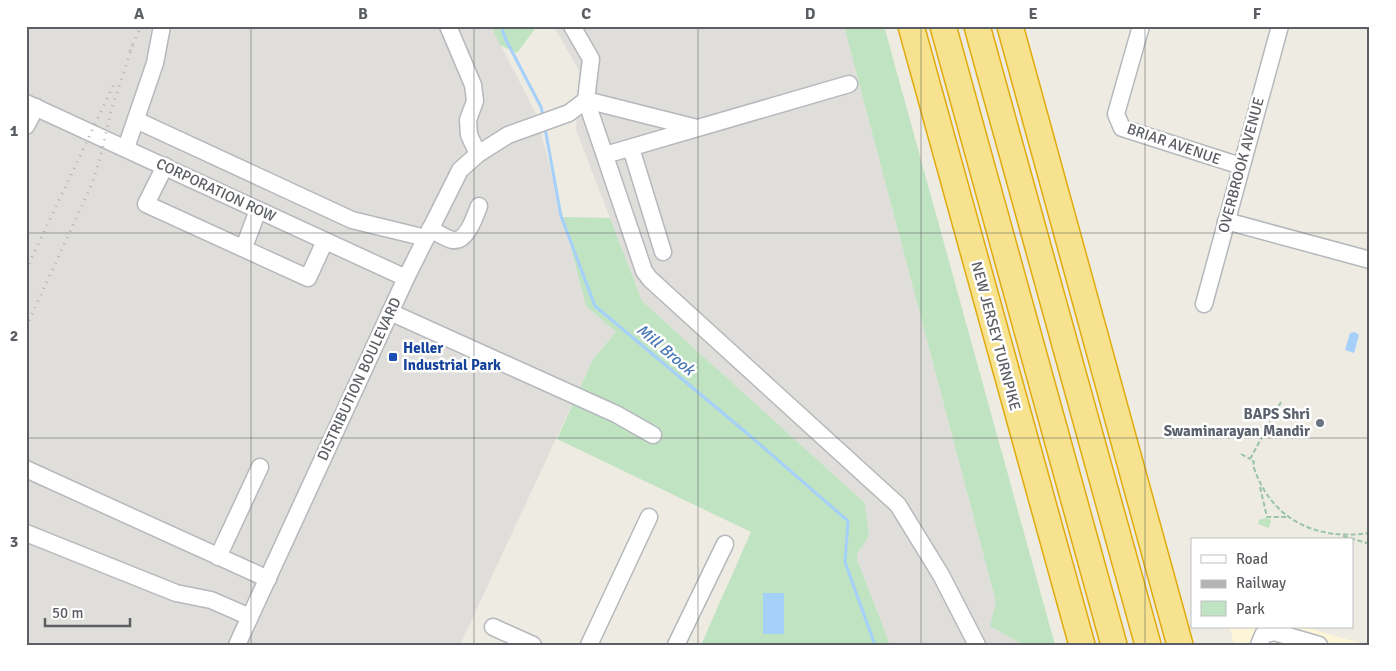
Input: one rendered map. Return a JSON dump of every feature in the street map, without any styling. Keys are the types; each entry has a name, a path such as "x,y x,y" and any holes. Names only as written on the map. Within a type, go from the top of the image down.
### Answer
{"highway":[{"name":"NEW JERSEY TURNPIKE","path":"911,26 1082,645"},
{"name":"NEW JERSEY TURNPIKE","path":"943,26 1114,645"},
{"path":"977,26 1148,645"},
{"path":"1010,26 1180,645"}],"street":[{"path":"126,148 155,63 162,26"},
{"path":"448,26 473,85 475,101 468,120 469,136 478,154"},
{"path":"572,26 590,59 586,100 644,271 650,279 898,505 941,575 977,645"},
{"name":"BRIAR AVENUE","path":"1141,26 1116,114 1122,128 1241,166"},
{"name":"OVERBROOK AVENUE","path":"1204,304 1280,26"},
{"path":"605,155 848,84"},
{"path":"586,100 698,128"},
{"name":"DISTRIBUTION BOULEVARD","path":"237,645 390,312 460,170 478,154 508,135 569,113 586,100"},
{"path":"26,126 31,105"},
{"name":"CORPORATION ROW","path":"31,105 406,278"},
{"path":"136,120 352,220 428,233 453,240 460,239 466,233 479,206"},
{"path":"631,148 663,252"},
{"path":"165,166 146,204 244,247 308,278 326,241"},
{"path":"244,247 258,210"},
{"path":"1226,221 1370,260"},
{"path":"390,312 616,414 653,435"},
{"path":"218,557 260,467"},
{"path":"26,469 268,579"},
{"path":"588,645 649,517"},
{"path":"26,533 176,593 211,600 250,617"},
{"path":"676,645 725,544"},
{"path":"493,627 533,645"},
{"path":"1259,645 1263,634 1274,632 1320,645"}],"path":[{"path":"1250,459 1281,402"},
{"path":"1241,454 1254,462 1267,517 1289,517"},
{"path":"1260,484 1271,501 1301,526 1345,536 1370,533"},
{"path":"1336,534 1350,538"},
{"path":"1354,539 1370,544"}],"shaded area":[{"path":"26,26 491,26 536,114 586,306 616,332 593,359 460,645 26,645"},
{"path":"554,26 844,26 996,602 1030,645 890,645 857,559 857,554 869,536 865,503 642,301 576,130 579,71"},
{"path":"1230,628 1308,628 1367,645 1234,645"}],"green space":[{"path":"491,26 533,26 534,30 517,53 500,45"},
{"path":"844,26 884,26 1055,645 1023,645 990,626 996,602"},
{"path":"563,217 610,218 642,301 865,503 869,536 857,554 857,559 890,645 701,645 751,532 557,439 593,359 616,332 586,306"},
{"path":"1266,518 1271,520 1269,528 1258,524 1259,520"}],"water":[{"path":"1355,332 1359,335 1354,353 1345,350 1350,333"},
{"path":"763,593 784,593 784,634 763,634"}],"waterway":[{"name":"Mill Brook","path":"501,26 506,40 541,107 543,116"},
{"name":"Mill Brook","path":"545,128 561,216 595,306 848,521 845,562 875,645"}],"railway":[{"path":"130,51 141,26"},
{"path":"26,327 91,186 100,159 111,111 133,44"},
{"path":"26,270 114,84"}],"place":[{"name":"Heller Industrial Park","path":"393,357"},
{"name":"BAPS Shri Swaminarayan Mandir","path":"1320,423"}]}
